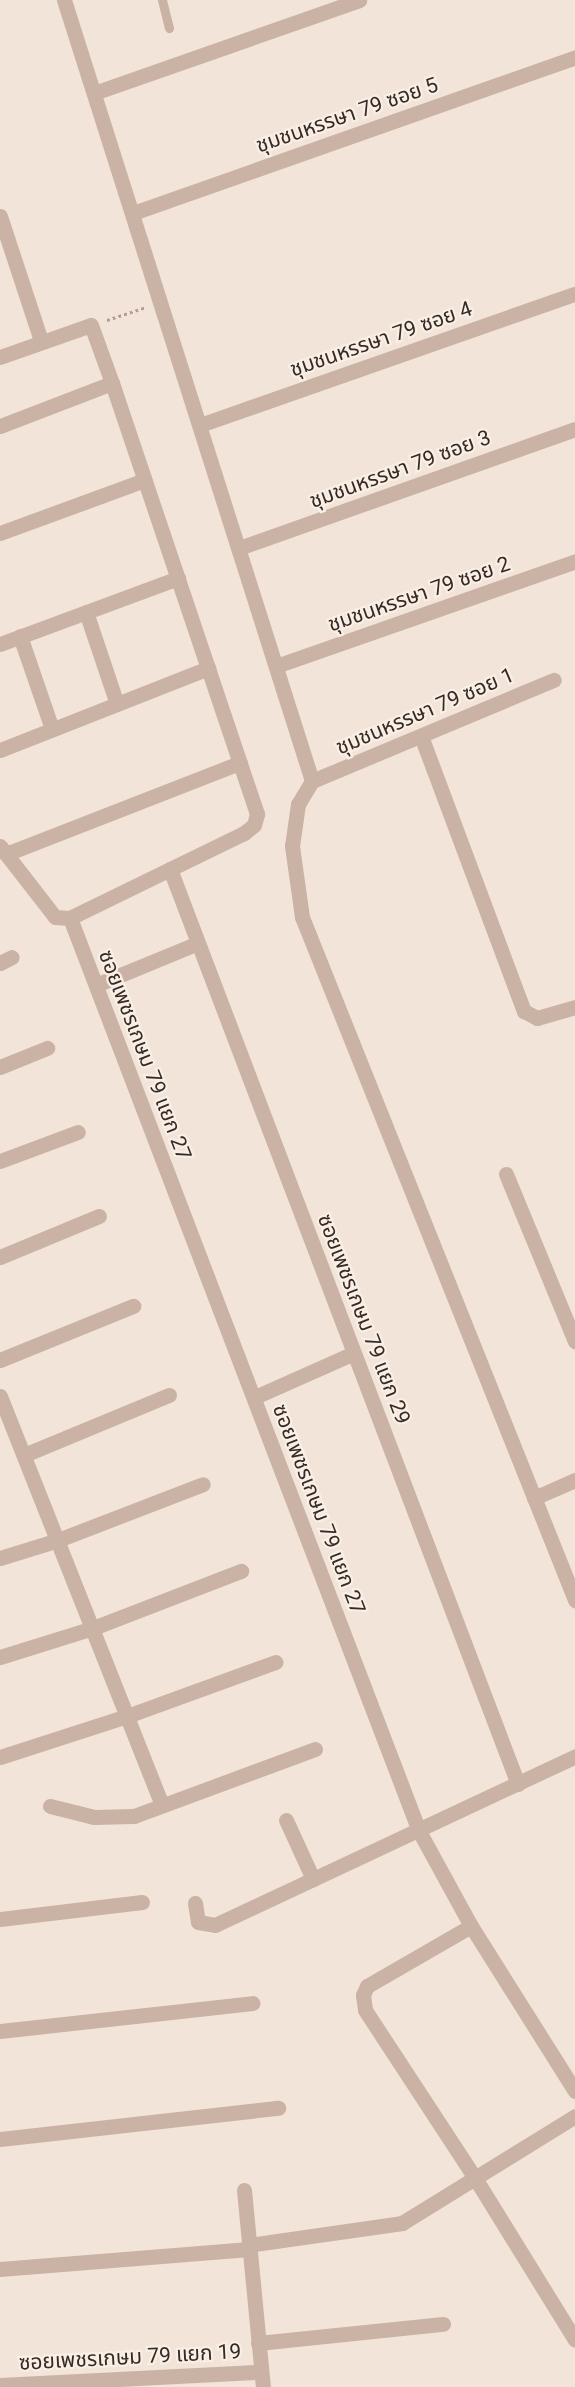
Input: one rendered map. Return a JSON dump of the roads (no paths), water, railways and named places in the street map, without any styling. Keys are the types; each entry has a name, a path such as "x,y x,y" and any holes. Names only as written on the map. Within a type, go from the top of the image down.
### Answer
{"street":[{"path":"64,0 312,781 298,804 292,846 302,917 575,1600"},
{"path":"94,93 359,0"},
{"name":"ชุมชนหรรษา 79 ซอย 5","path":"133,213 575,57"},
{"path":"2,226 41,341"},
{"name":"ชุมชนหรรษา 79 ซอย 4","path":"200,424 575,294"},
{"path":"0,357 91,325 145,480 178,578 208,668 240,763 257,814 254,825 70,918 56,917 3,850 240,763"},
{"path":"0,426 112,383"},
{"name":"ชุมชนหรรษา 79 ซอย 3","path":"239,548 575,429"},
{"path":"0,533 145,480"},
{"name":"ชุมชนหรรษา 79 ซอย 2","path":"276,666 575,561"},
{"path":"0,644 178,578"},
{"path":"86,612 117,704"},
{"path":"20,636 52,729"},
{"path":"0,750 208,668"},
{"name":"ชุมชนหรรษา 79 ซอย 1","path":"312,781 554,680"},
{"path":"421,736 524,1011 537,1018 575,1007"},
{"name":"ซอยเพชรเกษม 79 แยก 29","path":"170,869 518,1784"},
{"name":"ซอยเพชรเกษม 79 แยก 27","path":"70,918 255,1396 418,1832 471,1926 575,2091"},
{"path":"96,985 198,943"},
{"path":"0,1067 47,1048"},
{"path":"0,1161 78,1132"},
{"path":"506,1174 575,1341"},
{"path":"0,1257 99,1216"},
{"path":"0,1360 133,1306"},
{"path":"255,1396 354,1353"},
{"path":"24,1455 169,1395"},
{"path":"0,1396 162,1805"},
{"path":"534,1498 575,1480"},
{"path":"0,1558 58,1540 203,1484"},
{"path":"0,1657 93,1628 241,1571"},
{"path":"0,1757 127,1716 275,1662"},
{"path":"50,1806 113,1819 162,1805 315,1749"},
{"path":"195,1903 198,1922 215,1925 418,1832 575,1756"},
{"path":"286,1820 313,1879"},
{"path":"0,1919 142,1902"},
{"path":"471,1926 367,1986 363,1995 365,2010 476,2178 575,2340"},
{"path":"0,2031 252,2003"},
{"path":"0,2139 278,2109"},
{"path":"0,2269 249,2247 402,2223 575,2116"},
{"path":"244,2190 262,2379"},
{"path":"258,2343 443,2324"},
{"name":"ซอยเพชรเกษม 79 แยก 19","path":"0,2385 262,2379"}],"lane":[{"path":"162,0 170,28"}]}
